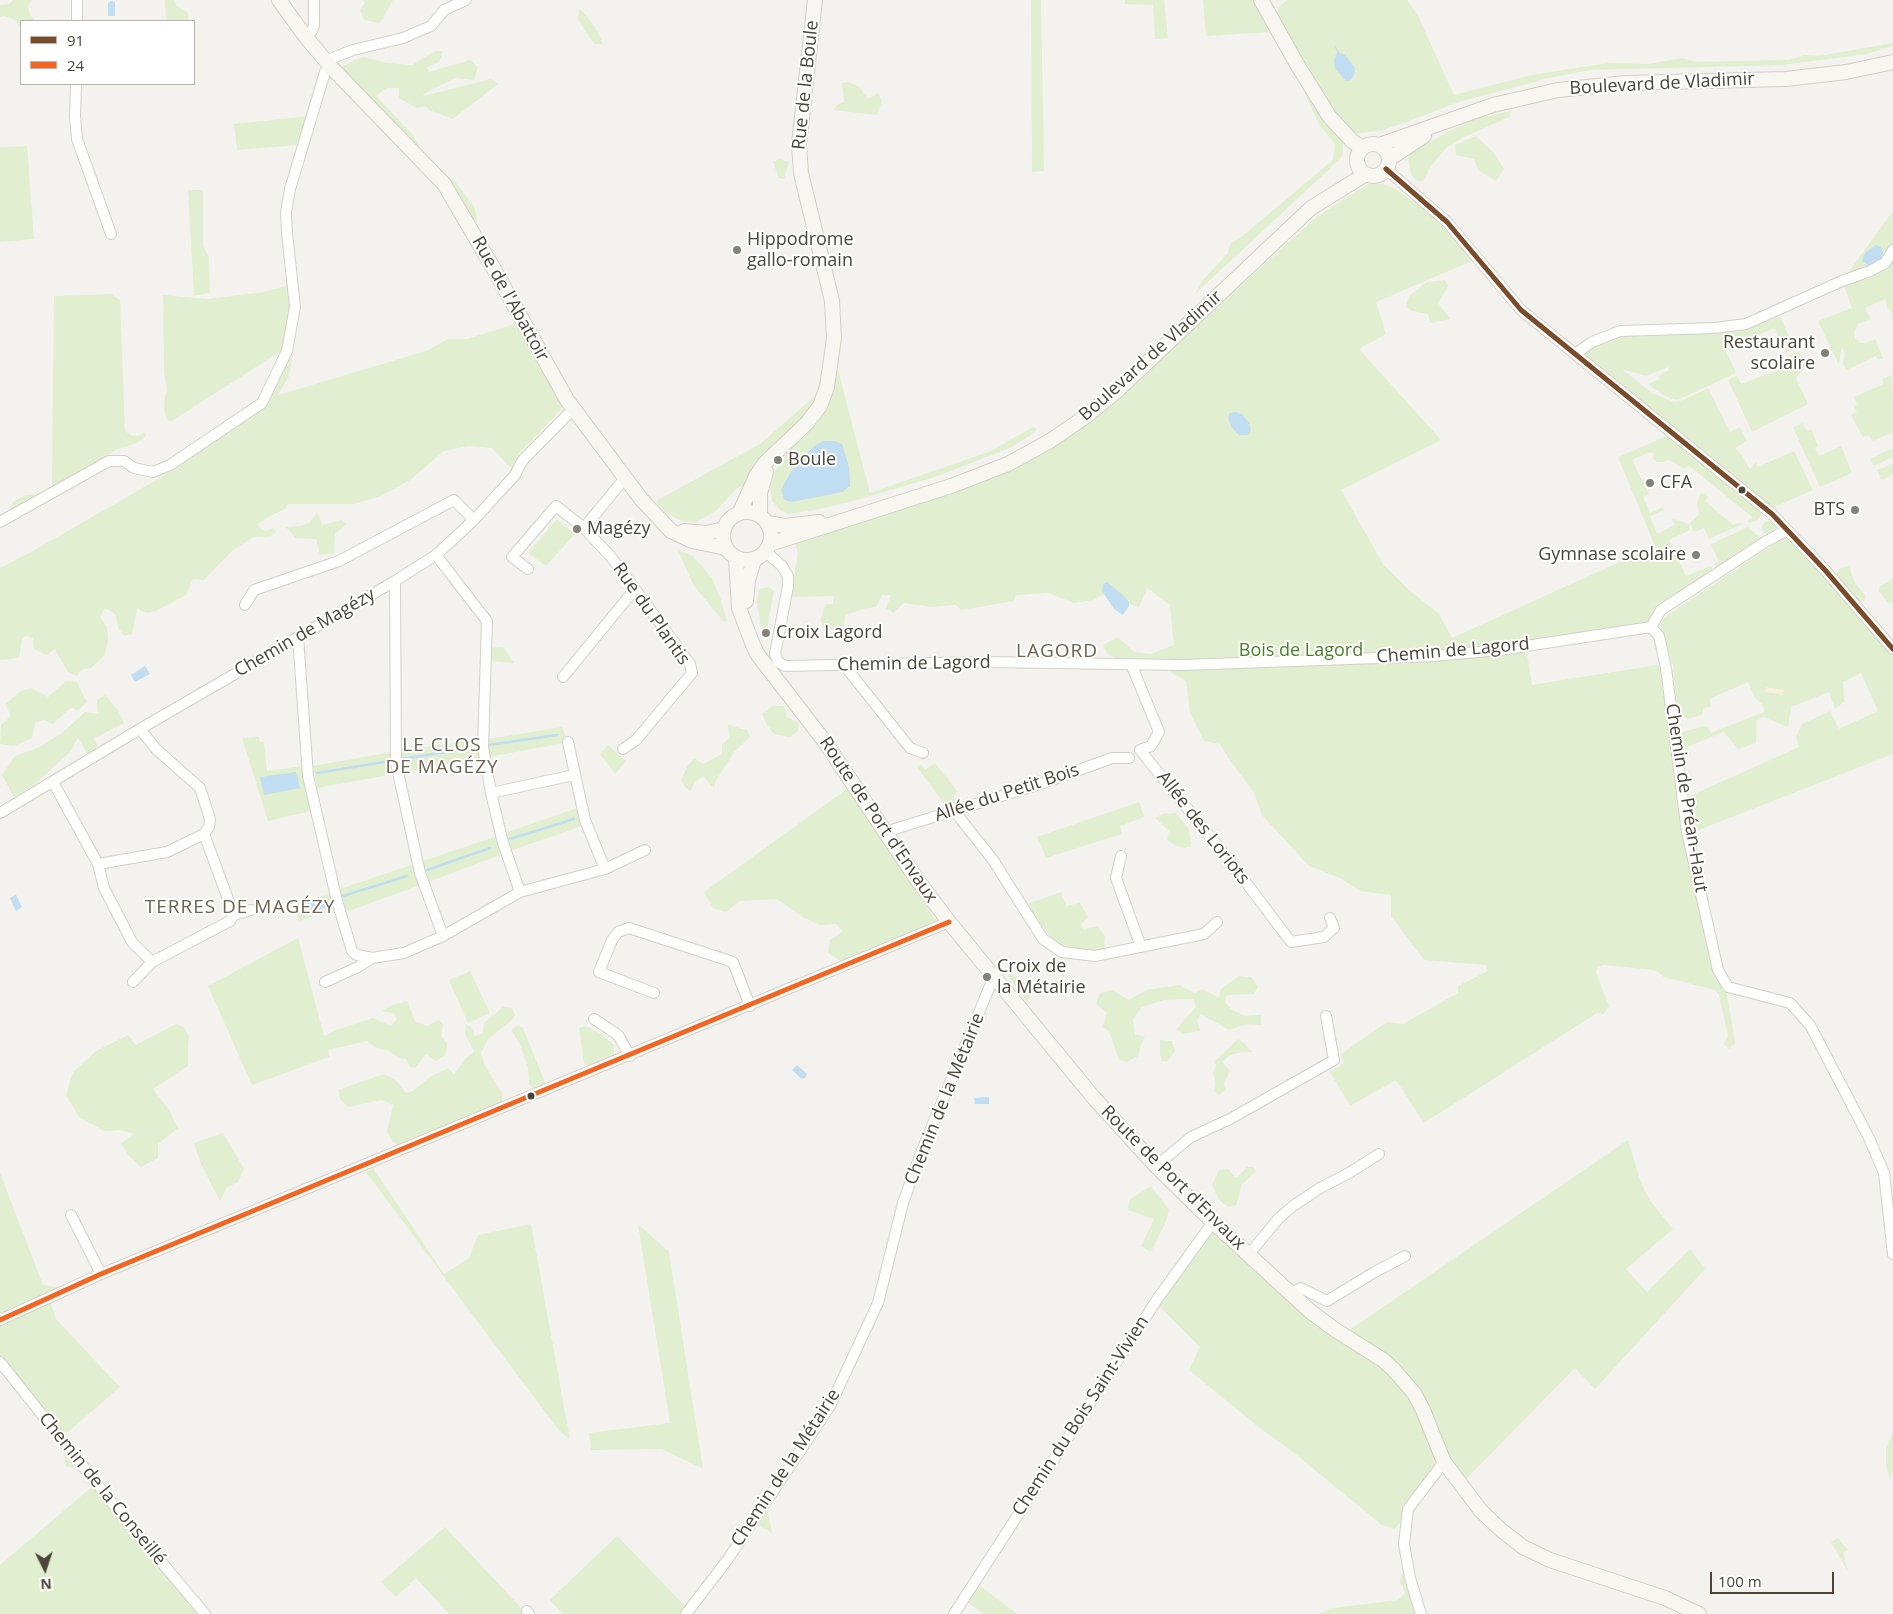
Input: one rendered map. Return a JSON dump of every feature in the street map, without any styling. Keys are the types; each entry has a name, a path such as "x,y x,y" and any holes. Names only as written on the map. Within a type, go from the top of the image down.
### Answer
{"street":[{"path":"77,0 77,20"},
{"name":"Rue de l'Abattoir","path":"279,0 305,36 328,63 448,189 573,409 662,523"},
{"path":"305,36 311,32 314,26 314,0"},
{"path":"0,522 109,461 124,461 134,468 153,472 170,465 262,403 287,351 295,308 286,233 286,212 290,189 328,63 353,50 403,38 431,26 444,10 466,0"},
{"name":"Rue de la Boule","path":"740,512 756,476 765,463 808,423 820,406 827,387 834,338 832,301 799,158 799,131 815,0"},
{"path":"1266,2 1298,66 1329,116 1352,141 1362,148"},
{"name":"Boulevard de Vladimir","path":"1379,145 1515,99 1577,87 1626,83 1786,79 1846,72 1893,62"},
{"path":"76,85 75,116 78,139 111,234"},
{"path":"1441,125 1387,164 1377,175 1362,169 1357,156 1362,148 1370,144 1379,145 1386,150 1387,164 1447,222 1521,310 1772,514 1825,570 1893,649"},
{"name":"Boulevard de Vladimir","path":"768,548 984,474 1029,453 1068,428 1118,390 1311,208 1362,169"},
{"path":"1575,354 1592,342 1620,330 1714,328 1746,324 1842,281 1870,272 1885,263 1893,250"},
{"name":"Chemin de Magézy","path":"0,814 140,728 395,581 436,555 474,520 515,475 522,461 573,409"},
{"name":"Rue de la Boule","path":"764,519 759,498 762,484 768,466 781,449"},
{"path":"584,528 625,478"},
{"path":"245,605 254,590 340,561 454,500 474,520"},
{"name":"Rue du Plantis","path":"528,569 512,557 556,506 584,528 611,557 690,664 692,673 636,740 623,749"},
{"path":"662,523 671,531 685,538 731,553 746,561 754,560 768,548 772,536 764,519 748,512 740,512 730,518 723,535 731,553"},
{"name":"Boulevard de Vladimir","path":"764,519 785,526 855,517"},
{"path":"662,523 696,534 724,529"},
{"path":"1651,627 1661,610 1787,530"},
{"name":"Chemin de Lagord","path":"768,548 788,576 788,586 775,654 778,662 785,666 986,662 1183,665 1434,656 1500,650 1651,627"},
{"name":"Route de Port d'Envaux","path":"731,553 739,608 758,655 825,742 916,878 949,922 1094,1098 1156,1166 1290,1293 1334,1329 1383,1360 1402,1378 1414,1393 1423,1410 1444,1462 1481,1511 1501,1530 1522,1547 1550,1560 1665,1598 1700,1614"},
{"path":"436,555 487,621 483,747 491,793 503,843 520,892"},
{"path":"745,621 746,590 754,560"},
{"path":"395,581 396,763 420,873 443,936"},
{"path":"562,677 635,589"},
{"name":"Chemin de Préan-Haut","path":"1651,627 1659,636 1666,668 1688,832 1718,970 1728,987 1790,1003 1810,1025 1869,1138 1884,1173 1893,1254"},
{"path":"298,637 308,776 334,891 352,951 357,956 372,958 404,953 443,936 520,892 605,869 645,850"},
{"name":"Allée des Loriots","path":"1131,664 1159,732 1151,746 1140,750 1229,860 1292,942 1324,937 1334,928 1330,918"},
{"path":"844,665 910,748 923,753"},
{"path":"98,864 167,852 204,834 210,828 210,819 200,788 156,749 140,728"},
{"path":"568,742 585,820 605,869"},
{"name":"Allée du Petit Bois","path":"885,832 955,812 1112,758 1129,758"},
{"path":"491,793 574,774"},
{"path":"53,782 98,864 104,888 132,942 152,962"},
{"path":"955,812 993,860 1043,939 1062,952 1095,956 1204,934 1217,922"},
{"path":"204,834 234,915"},
{"path":"1121,856 1116,878 1141,947"},
{"path":"133,982 152,962 230,921 234,915 251,910"},
{"path":"0,1320 101,1274 949,922"},
{"path":"654,993 599,972 612,940 618,932 629,928 733,962 750,1006"},
{"path":"325,982 358,967 372,958"},
{"name":"Chemin de la Métairie","path":"686,1614 728,1559 830,1406 878,1303 904,1203 922,1153 994,976"},
{"path":"1156,1166 1192,1137 1238,1114 1334,1060 1326,1016"},
{"path":"594,1019 618,1035 630,1056"},
{"path":"1249,1254 1279,1218 1293,1206 1379,1154"},
{"path":"70,1215 101,1274"},
{"name":"Chemin du Bois Saint-Vivien","path":"954,1614 1158,1298 1213,1222"},
{"path":"1290,1293 1301,1288 1327,1301 1405,1256"},
{"name":"Chemin de la Conseillé","path":"0,1362 113,1504 205,1614"},
{"path":"1422,1614 1410,1578 1404,1544 1408,1509 1444,1462"}],"green space":[{"path":"13,0 32,0 28,6 30,15 34,20 20,20 20,27 15,20 4,16 0,17 0,5 9,4"},
{"path":"165,0 174,0 176,5 188,13 189,20 166,20"},
{"path":"362,0 393,0 380,23 364,20 360,10 365,3"},
{"path":"1031,0 1041,0 1044,171 1032,172"},
{"path":"1125,0 1164,0 1168,38 1155,39 1153,5 1125,4"},
{"path":"1203,0 1252,0 1272,32 1206,36"},
{"path":"1287,0 1407,0 1418,16 1454,95 1532,75 1609,63 1649,64 1682,58 1696,62 1788,60 1804,55 1820,56 1893,43 1893,46 1867,54 1782,65 1590,70 1553,77 1459,102 1379,131 1351,134 1324,98 1276,14 1278,8"},
{"path":"579,9 586,15 598,32 603,44 594,44 585,31 578,19"},
{"path":"435,51 443,51 439,62 427,67 429,72 470,60 478,67 474,80 455,78 423,94 424,96 491,79 498,84 453,119 429,110 426,106 417,108 399,98 399,88 386,88 376,96 413,135 419,146 412,151 339,71 343,66 363,57 388,63 412,65"},
{"path":"849,82 860,87 867,99 878,93 882,101 877,115 834,110 837,105 844,102 842,83"},
{"path":"1301,86 1343,143 1343,154 1339,160 1195,294 1202,281 1228,253 1230,244 1240,238 1333,160 1335,144 1319,124"},
{"path":"1511,111 1509,117 1464,137 1446,148 1431,166 1423,181 1417,181 1411,175 1408,155 1447,132 1478,118"},
{"path":"310,116 299,145 237,150 234,124"},
{"path":"1476,136 1494,153 1504,169 1496,181 1478,170 1474,159 1456,155 1455,145"},
{"path":"27,146 34,239 0,242 0,147"},
{"path":"779,159 789,162 784,179 779,178 773,162"},
{"path":"448,179 454,180 475,208 477,222 472,219"},
{"name":"Bois de Lagord","path":"1368,184 1382,184 1392,187 1423,208 1456,240 1472,261 1376,302 1386,334 1359,349 1441,440 1341,490 1383,564 1409,590 1439,614 1452,638 1655,546 1618,457 1667,436 1759,509 1761,515 1758,520 1750,523 1747,521 1752,517 1691,467 1688,466 1684,469 1674,462 1667,460 1657,462 1653,458 1654,453 1650,452 1632,460 1649,494 1643,497 1650,513 1663,507 1664,510 1650,516 1657,534 1675,525 1672,520 1674,519 1689,524 1690,530 1669,540 1686,576 1711,566 1714,573 1679,599 1651,627 1423,661 1441,661 1526,649 1532,685 1663,664 1680,794 1726,989 1735,1043 1729,1049 1724,1044 1728,1036 1719,995 1715,990 1664,977 1654,970 1604,965 1598,967 1596,972 1609,1006 1604,1014 1597,1013 1424,1123 1396,1080 1350,1106 1330,1072 1344,1063 1341,1054 1387,1022 1403,1024 1458,993 1458,986 1488,971 1486,965 1424,960 1391,916 1391,895 1360,891 1340,878 1309,866 1262,815 1254,793 1220,744 1204,741 1190,713 1186,681 1167,670 1108,655 1103,645 1118,637 1134,652 1151,654 1174,645 1170,605 1147,588 1139,607 1129,604 1103,584 1102,591 1104,594 1093,600 1074,603 1048,593 1016,595 1014,601 961,610 955,605 930,607 904,603 893,613 886,608 891,595 882,595 876,607 845,615 843,631 823,628 821,619 825,604 833,604 834,596 790,597 798,554 795,543 969,487 1013,467 1094,420 1315,218"},
{"path":"188,190 203,190 203,246 209,257 210,293 194,296"},
{"path":"1893,211 1893,315 1890,309 1888,310 1885,299 1865,308 1871,319 1858,324 1854,332 1855,338 1861,343 1875,339 1883,358 1878,360 1876,356 1846,370 1843,363 1845,354 1842,346 1839,365 1818,321 1852,308 1842,281"},
{"path":"1445,280 1448,286 1438,303 1450,319 1430,323 1428,314 1412,311 1406,307 1409,296 1427,282"},
{"path":"292,284 289,351 293,352 289,376 278,395 426,351 448,339 467,339 515,324 563,406 518,455 512,469 492,448 469,446 444,451 410,480 381,496 354,504 288,504 285,509 257,524 265,531 273,528 276,532 272,536 254,537 233,550 204,580 193,579 186,595 156,611 147,613 137,609 132,634 124,636 118,627 116,615 105,608 100,617 107,627 108,640 105,655 91,668 81,670 77,676 68,672 55,649 46,655 34,649 33,638 26,636 22,639 19,658 0,660 0,568 165,475 263,409 272,395 284,353 281,351 172,421 167,420 164,409 167,392 164,371 163,295 208,299 264,292"},
{"path":"111,294 120,300 125,431 131,435 138,436 146,432 145,437 137,443 115,450 52,491 11,512 10,508 13,502 25,495 37,494 52,486 54,296"},
{"path":"1780,317 1795,349 1786,353 1775,328 1725,349 1736,373 1678,400 1671,399 1648,384 1660,379 1658,376 1669,370 1668,367 1646,376 1622,369 1652,393 1674,402 1683,400 1708,388 1730,432 1740,427 1747,441 1735,448 1742,455 1750,469 1756,462 1758,467 1794,451 1813,490 1772,508 1586,358 1584,354 1601,341 1628,333 1745,328"},
{"path":"1799,351 1805,366 1796,378 1808,404 1752,432 1728,380 1737,376 1741,384 1791,365 1787,356"},
{"path":"838,370 870,493 991,451 1033,427 1037,429 1012,447 935,477 853,501 788,514 781,511 772,501 770,489 775,471 787,453 809,432 828,408 835,373"},
{"path":"1892,375 1893,432 1873,441 1869,435 1863,437 1851,415 1857,412 1854,406 1857,405 1854,397 1884,384 1882,379"},
{"path":"815,396 814,404 808,413 765,452 752,470 746,485 737,488 716,511 696,522 679,520 665,512 656,501 760,444"},
{"path":"1803,423 1807,431 1811,429 1818,446 1815,448 1819,456 1841,446 1852,473 1820,487 1793,427"},
{"path":"1890,449 1893,450 1893,457 1874,466 1870,459"},
{"path":"1893,464 1893,475 1881,480 1877,470"},
{"path":"1705,493 1708,497 1705,501 1733,525 1738,522 1742,524 1709,539 1704,528 1694,532 1690,523 1699,514 1697,504 1700,494"},
{"path":"317,512 322,525 341,520 347,524 335,534 334,553 320,555 316,539 296,538 286,527 301,526 310,522"},
{"path":"557,519 575,534 546,566 528,553"},
{"path":"1766,521 1772,521 1776,528 1772,535 1766,535 1762,531 1762,525"},
{"path":"1748,527 1765,542 1718,573 1714,564 1719,562 1711,544"},
{"path":"1784,537 1788,537 1802,550 1893,654 1893,754 1691,833 1683,799 1799,747 1796,736 1802,724 1830,711 1839,729 1878,711 1861,673 1843,682 1844,702 1835,709 1829,692 1791,707 1788,727 1763,717 1757,719 1756,743 1738,749 1724,732 1682,749 1680,733 1704,726 1708,727 1711,733 1764,712 1764,709 1755,698 1748,682 1709,699 1711,706 1703,709 1702,715 1687,719 1681,713 1677,714 1673,665 1660,625 1661,622 1665,617"},
{"path":"678,550 693,556 712,578 727,621 724,622 694,586"},
{"path":"1850,565 1855,583 1866,596 1864,601 1859,602 1836,574 1839,569"},
{"path":"1893,579 1893,603 1888,603 1879,591 1880,586"},
{"path":"769,587 774,591 767,630 764,630 761,627 757,602 759,589"},
{"path":"503,647 514,663 490,661 490,648"},
{"path":"66,681 77,682 87,702 78,710 70,708 53,724 44,720 35,723 32,738 14,746 0,744 1,725 11,716 5,704 21,691 31,688 48,697"},
{"path":"105,695 118,710 124,723 95,738 98,749 88,755 78,738 71,751 34,785 14,797 2,775 15,756 40,747 62,733 85,712 98,714 97,700"},
{"path":"773,706 784,706 787,717 799,723 798,731 790,737 774,734 767,725 762,714"},
{"path":"728,725 747,730 750,737 735,751 715,782 714,788 703,776 695,782 690,791 681,780 687,767 694,758 703,764 722,754 722,745 729,738"},
{"path":"562,727 568,742 489,757 489,739"},
{"path":"259,737 260,742 264,742 267,771 304,766 311,811 268,821 242,738"},
{"path":"480,739 481,758 404,773 400,751"},
{"path":"608,745 626,761 615,774 600,754"},
{"path":"392,752 394,774 317,788 313,766"},
{"path":"935,763 958,792 953,796 957,802 945,805 917,767 921,764 925,770"},
{"path":"847,789 939,926 853,962 841,961 828,953 830,940 842,931 836,924 821,925 804,918 777,899 740,901 726,912 713,908 704,892"},
{"path":"1139,802 1144,817 1120,826 1122,834 1046,858 1037,837"},
{"path":"580,807 585,825 510,851 505,833"},
{"path":"1176,813 1189,829 1191,846 1184,848 1174,845 1167,840 1169,831 1155,818 1162,814"},
{"path":"498,836 503,854 428,882 423,861"},
{"path":"414,864 420,885 346,912 340,889"},
{"path":"1061,892 1066,906 1080,903 1088,917 1081,924 1084,929 1097,926 1105,936 1104,950 1068,949 1054,941 1027,904"},
{"path":"331,893 335,908 299,921 293,905"},
{"path":"298,938 324,1036 373,1018 391,1026 397,1019 394,1013 382,1011 392,1005 407,1001 415,1021 427,1026 439,1020 443,1024 441,1036 447,1043 446,1055 436,1061 426,1054 415,1068 410,1067 406,1059 399,1058 389,1051 377,1048 367,1041 328,1050 329,1057 252,1085 208,986"},
{"path":"470,971 490,1013 468,1023 449,980"},
{"path":"1010,973 1034,989 1027,1002 1008,976"},
{"path":"1239,976 1251,977 1258,987 1254,994 1227,995 1225,1002 1232,1010 1246,1016 1261,1015 1261,1025 1247,1024 1229,1030 1201,1014 1197,1020 1200,1031 1183,1034 1176,1029 1196,1007 1193,999 1164,1000 1142,1007 1133,1019 1135,1035 1145,1036 1138,1056 1127,1062 1119,1060 1109,1031 1103,1027 1107,1013 1096,1004 1100,993 1112,990 1129,1000 1146,990 1179,985 1195,993 1203,989 1219,998 1221,989"},
{"path":"503,1007 512,1008 515,1015 511,1021 488,1039 481,1053 484,1064 502,1093 502,1104 449,1130 440,1140 412,1150 400,1146 392,1141 387,1131 393,1105 382,1100 348,1107 340,1099 338,1090 384,1074 397,1081 406,1093 413,1091 430,1077 448,1068 454,1074 465,1059 474,1052 465,1034 466,1024 471,1027 475,1036 483,1033 484,1023"},
{"path":"176,1024 184,1027 189,1037 188,1066 153,1089 169,1110 178,1128 158,1144 158,1158 141,1167 129,1156 121,1143 134,1134 121,1130 104,1131 79,1117 66,1095 73,1072 96,1051 128,1035 136,1045"},
{"path":"518,1025 523,1028 546,1085 540,1088 533,1088 529,1084 528,1067 520,1045 511,1030"},
{"path":"585,1026 601,1034 614,1045 614,1062 592,1069 584,1063 579,1028"},
{"path":"1238,1039 1252,1052 1230,1055 1222,1062 1230,1071 1224,1083 1226,1090 1219,1095 1214,1091 1213,1072 1216,1066 1215,1061"},
{"path":"1160,1040 1172,1041 1175,1051 1167,1062 1162,1061"},
{"path":"223,1133 244,1169 238,1182 226,1188 220,1201 201,1164 194,1143"},
{"path":"1628,1140 1641,1183 1651,1202 1673,1229 1626,1269 1647,1292 1690,1249 1705,1269 1595,1389 1575,1368 1466,1479 1454,1466 1413,1383 1345,1333"},
{"path":"1247,1167 1253,1167 1256,1172 1242,1184 1236,1205 1228,1207 1219,1200 1212,1185 1219,1170 1228,1169 1236,1178"},
{"path":"373,1168 444,1274 469,1258 478,1235 531,1224 570,1440 557,1428 366,1172"},
{"path":"0,1173 43,1285 57,1287 60,1292 49,1298 56,1319 120,1387 61,1438 0,1362"},
{"path":"1151,1186 1169,1210 1166,1221 1151,1252 1141,1246 1154,1219 1128,1210 1129,1200"},
{"path":"638,1224 669,1252 703,1469 662,1449 591,1450 589,1433 670,1423"},
{"path":"1209,1229 1339,1337 1394,1375 1411,1399 1435,1458 1434,1467 1404,1504 1403,1518 1395,1529 1382,1525 1189,1370 1200,1347 1155,1302"},
{"path":"1893,1432 1893,1473 1890,1479 1886,1465 1886,1449"},
{"path":"64,1453 79,1469 65,1466"},
{"path":"93,1486 204,1614 0,1614 0,1565"},
{"path":"768,1512 772,1533 757,1525"},
{"path":"445,1527 527,1614 449,1614 416,1578 396,1597 381,1582"},
{"path":"617,1536 689,1610 686,1614 563,1614 550,1600"},
{"path":"1838,1538 1848,1550 1843,1552 1848,1572 1831,1542"},
{"path":"1405,1572 1421,1614 1318,1614 1333,1608 1398,1600 1405,1593 1400,1582 1402,1573"},
{"path":"974,1581 1017,1614 984,1614 963,1599"}],"sand":[{"path":"1766,687 1784,690 1783,695 1765,692"}],"water":[{"path":"111,1 115,2 115,16 108,16 108,3"},
{"path":"1334,44 1339,52 1346,56 1355,68 1351,80 1346,81 1335,68 1334,61 1337,52"},
{"path":"1876,245 1881,247 1883,259 1869,266 1862,261 1865,253"},
{"path":"1230,413 1242,414 1249,423 1251,431 1247,435 1239,435 1232,428 1228,418"},
{"path":"823,441 834,441 842,444 849,467 850,486 842,492 797,501 790,502 784,499 781,490 790,473 808,452"},
{"path":"1107,582 1129,602 1129,606 1123,615 1114,609 1102,591 1103,584"},
{"path":"145,666 150,674 135,682 131,675"},
{"path":"296,772 300,788 264,795 260,777"},
{"path":"16,895 22,907 16,911 10,898"},
{"path":"324,897 327,907 301,916 298,906"},
{"path":"797,1065 807,1074 805,1078 802,1079 792,1070"},
{"path":"989,1097 989,1104 975,1104 974,1098"}],"waterway":[{"path":"489,745 557,735"},
{"path":"401,759 472,748"},
{"path":"317,773 384,762"},
{"path":"510,839 574,819"},
{"path":"427,870 490,848"},
{"path":"343,896 407,876"}],"transit line":[{"name":"91","path":"1386,169 1447,222 1521,310 1772,514 1825,570 1893,649"},
{"name":"24","path":"0,1320 101,1274 949,922"}],"place":[{"name":"Hippodrome gallo-romain","path":"737,250"},
{"name":"Restaurant scolaire","path":"1825,353"},
{"name":"Boule","path":"778,460"},
{"name":"CFA","path":"1650,483"},
{"name":"BTS","path":"1855,510"},
{"name":"Magézy","path":"577,529"},
{"name":"Gymnase scolaire","path":"1696,555"},
{"name":"Croix Lagord","path":"766,633"},
{"name":"Croix de la Métairie","path":"987,977"}],"district":[{"name":"LAGORD","path":"1057,652"},
{"name":"LE CLOS DE MAGÉZY","path":"442,757"},
{"name":"TERRES DE MAGÉZY","path":"240,908"}]}
